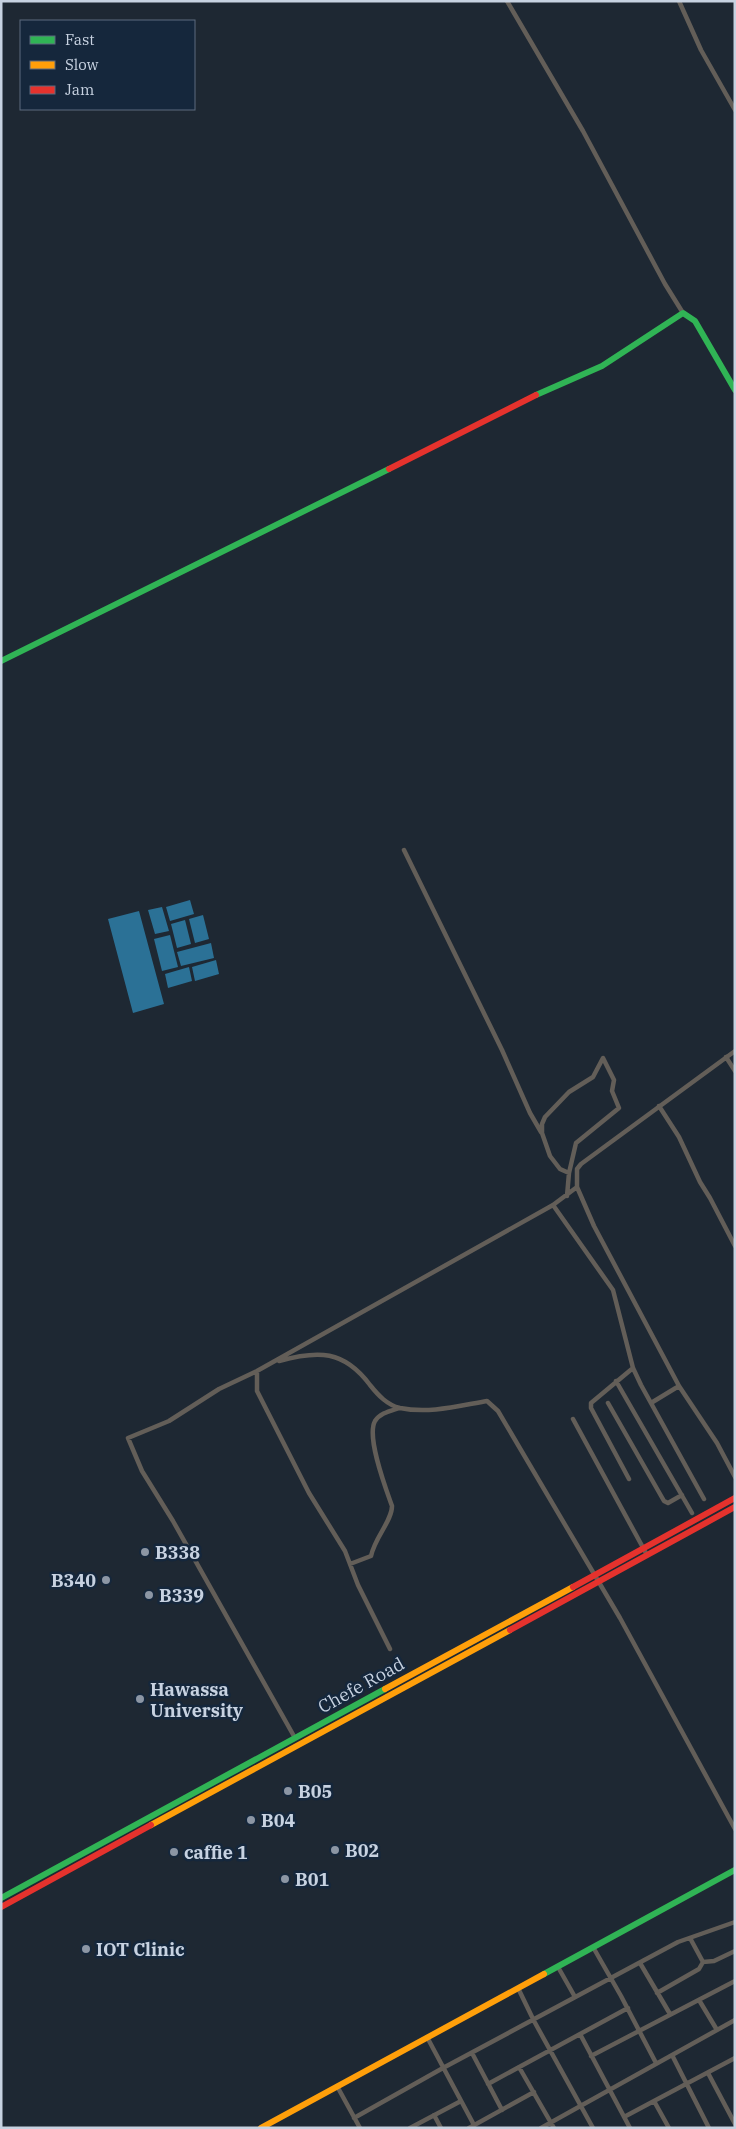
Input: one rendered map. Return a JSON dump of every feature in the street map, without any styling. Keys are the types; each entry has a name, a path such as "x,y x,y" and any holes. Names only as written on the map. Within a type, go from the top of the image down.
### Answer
{"street":[{"path":"507,1 583,131 657,269 683,313 695,321 735,390"},
{"path":"679,1 702,50 735,110"},
{"path":"1,661 554,386 602,366 683,313"},
{"path":"404,850 502,1050 530,1113 542,1133 550,1156 560,1169 569,1173"},
{"path":"735,1051 577,1169 577,1187 598,1234 679,1386 717,1443 735,1477"},
{"path":"726,1057 735,1071"},
{"path":"542,1133 545,1116 569,1092 593,1077 603,1058 614,1080 612,1091 619,1108 576,1143 569,1173 567,1196"},
{"path":"659,1106 679,1137 700,1182 735,1246"},
{"path":"295,1738 173,1521 142,1471 128,1438 169,1421 218,1389 270,1364 553,1205 577,1187"},
{"path":"553,1205 612,1290 633,1368 704,1499"},
{"path":"270,1364 298,1356 315,1354 344,1360 357,1369 379,1397 399,1408"},
{"path":"629,1480 592,1408 592,1403 633,1368"},
{"path":"257,1371 257,1391 309,1493 344,1551 390,1649"},
{"path":"616,1381 692,1513"},
{"path":"651,1403 679,1386"},
{"path":"350,1564 371,1556 378,1535 392,1512 372,1430 374,1422 379,1416 399,1408 439,1409 488,1401 498,1411 511,1430 635,1645 735,1829"},
{"path":"608,1403 664,1502 668,1503 682,1496"},
{"path":"573,1419 647,1555"},
{"name":"Chefe Road","path":"1,1898 735,1498"},
{"name":"Chefe Road","path":"1,1907 735,1507"},
{"path":"261,2128 735,1870"},
{"path":"354,2118 472,2052 678,1942 735,1922"},
{"path":"690,1938 703,1962"},
{"path":"593,1947 628,2008 656,2063"},
{"path":"703,1962 714,1961 735,1951"},
{"path":"657,1993 699,1969 703,1962"},
{"path":"640,1963 670,2014"},
{"path":"558,1966 575,1997"},
{"path":"591,2056 735,1981"},
{"path":"518,1988 593,2128"},
{"path":"698,2000 717,2030"},
{"path":"488,2084 551,2048 628,2008"},
{"path":"541,2128 735,2020"},
{"path":"580,2034 630,2128"},
{"path":"426,2037 461,2101 472,2126 534,2092"},
{"path":"472,2052 502,2110"},
{"path":"672,2055 709,2128"},
{"path":"624,2116 687,2085 733,2059 735,2065"},
{"path":"520,2067 554,2128"},
{"path":"708,2073 735,2124"},
{"path":"337,2086 360,2128"},
{"path":"410,2128 461,2101"},
{"path":"654,2101 668,2126 660,2128"},
{"path":"434,2115 441,2128"}],"water":[{"path":"190,900 194,914 170,921 166,907"},
{"path":"162,907 169,931 155,934 148,910"},
{"path":"139,911 164,1004 133,1013 108,919"},
{"path":"203,915 209,939 195,943 189,919"},
{"path":"185,920 191,944 177,948 171,924"},
{"path":"170,935 178,967 162,971 154,939"},
{"path":"211,943 214,958 181,966 177,952"},
{"path":"216,960 219,974 195,981 192,967"},
{"path":"189,967 192,981 168,988 165,974"}],"traffic: fast":[{"path":"536,395 602,366 683,313 695,321 735,390"},
{"path":"1,661 389,469"},
{"path":"1,1898 385,1689"},
{"path":"544,1974 735,1870"}],"traffic: slow":[{"path":"385,1689 573,1587"},
{"path":"151,1825 510,1630"},
{"path":"261,2128 544,1974"}],"traffic: jam":[{"path":"389,469 536,395"},
{"path":"573,1587 735,1498"},
{"path":"510,1630 735,1507"},
{"path":"1,1907 151,1825"}],"place":[{"name":"B338","path":"145,1552"},
{"name":"B340","path":"106,1580"},
{"name":"B339","path":"149,1595"},
{"name":"Hawassa University","path":"140,1699"},
{"name":"B05","path":"288,1791"},
{"name":"B04","path":"251,1820"},
{"name":"B02","path":"335,1850"},
{"name":"caffie 1","path":"174,1852"},
{"name":"B01","path":"285,1879"},
{"name":"IOT Clinic","path":"86,1949"}]}
